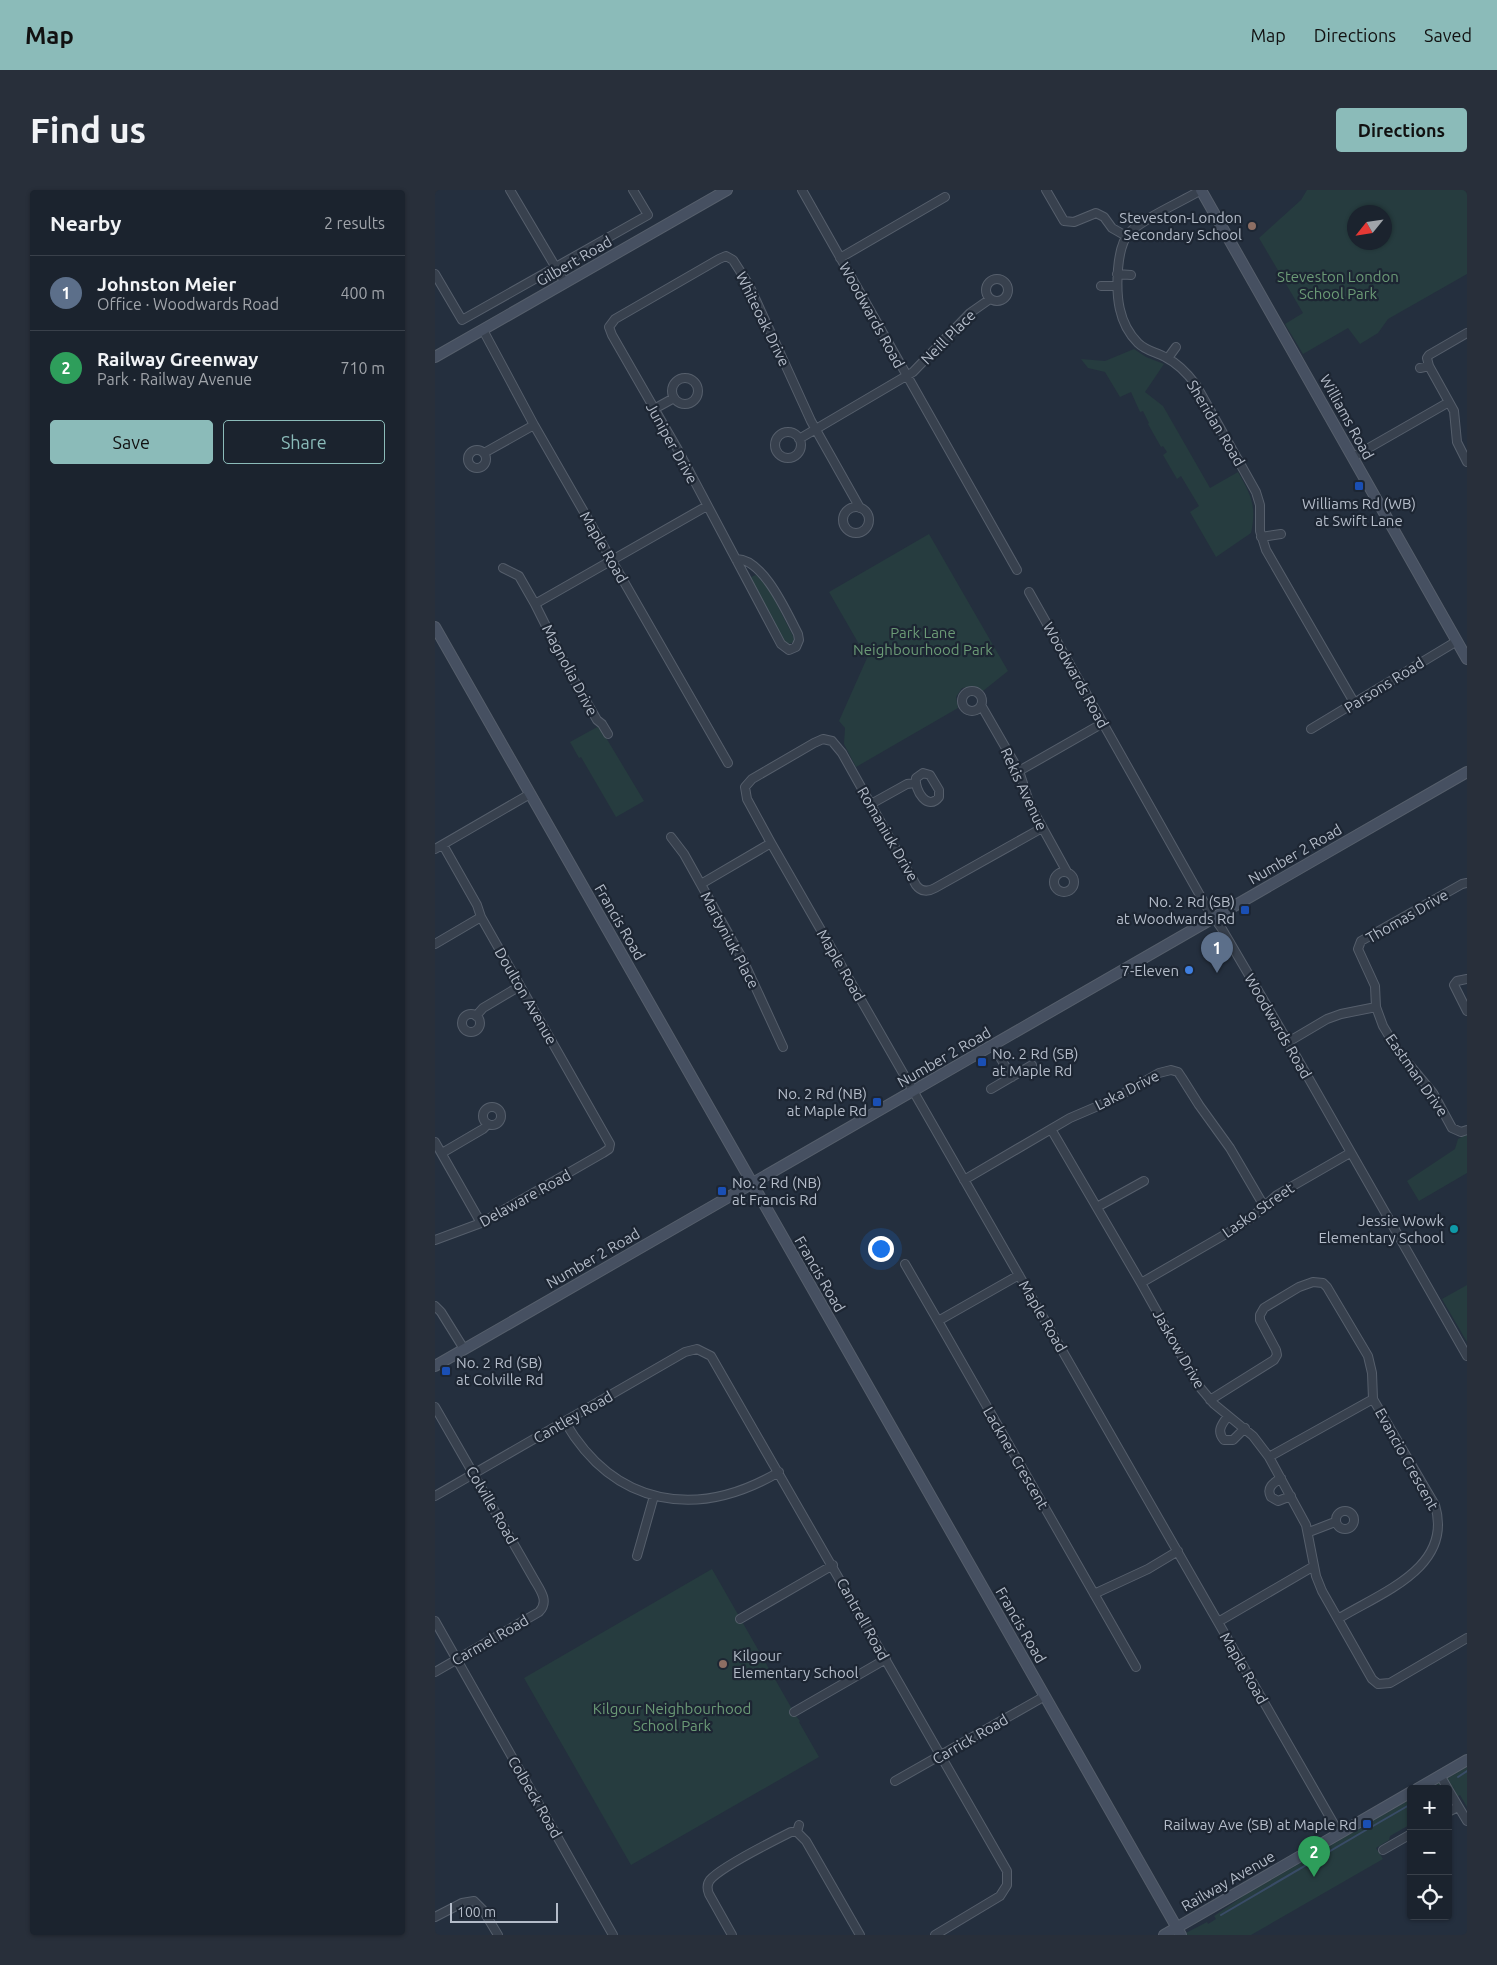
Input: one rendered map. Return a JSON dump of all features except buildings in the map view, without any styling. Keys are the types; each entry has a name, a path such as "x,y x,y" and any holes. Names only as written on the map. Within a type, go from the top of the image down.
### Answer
{"street":[{"path":"510,190 565,283"},
{"path":"435,274 462,320 648,215 633,190"},
{"name":"Gilbert Road","path":"435,357 727,190"},
{"name":"Woodwards Road","path":"801,190 1017,570"},
{"path":"1046,190 1064,221 1074,222 1096,213 1104,217 1113,228 1126,236 1141,224 1201,190"},
{"name":"Williams Road","path":"1201,190 1467,659"},
{"path":"840,258 945,197"},
{"name":"Sheridan Road","path":"1126,236 1119,254 1117,286 1120,311 1131,334 1145,348 1167,358 1184,371 1193,381 1255,488 1259,501 1261,537 1270,558 1355,704"},
{"name":"Whiteoak Drive","path":"605,327 615,319 716,261 724,257 731,258 752,290 815,429 860,508"},
{"path":"1117,274 1131,275"},
{"path":"1101,286 1117,286"},
{"name":"Neill Place","path":"799,439 913,372 972,311 990,299"},
{"name":"Juniper Drive","path":"605,327 654,409 781,644 789,650 796,647 799,640 797,634 772,584 745,561 736,559"},
{"name":"Maple Road","path":"483,330 534,425 728,763"},
{"path":"1467,333 1427,358 1429,366 1455,417 1457,442 1467,462"},
{"path":"1167,358 1176,347"},
{"path":"1419,368 1429,366"},
{"path":"654,409 673,398"},
{"path":"1353,457 1449,402"},
{"path":"484,454 534,425"},
{"path":"535,604 707,506"},
{"path":"1261,537 1281,534"},
{"name":"Magnolia Drive","path":"503,568 519,576 567,668 597,720 608,734"},
{"name":"Woodwards Road","path":"1029,592 1214,918 1288,1042 1467,1356"},
{"name":"Francis Road","path":"435,627 1179,1931"},
{"name":"Parsons Road","path":"1311,729 1457,641"},
{"name":"Rekis Avenue","path":"981,706 1019,771 1027,798 1067,872"},
{"path":"1019,771 1103,724"},
{"path":"829,739 832,730"},
{"name":"Maple Road","path":"829,739 823,739 814,743 752,779 745,787 747,799 771,844 1339,1833"},
{"name":"Romaniuk Drive","path":"829,739 838,747 921,892 935,888 1042,828"},
{"name":"Number 2 Road","path":"435,1366 1467,772"},
{"path":"871,804 907,784 915,782"},
{"path":"435,849 530,794"},
{"name":"Martyniuk Place","path":"671,837 684,854 743,960 783,1047"},
{"name":"Doulton Avenue","path":"443,844 477,905 481,917 607,1136 610,1147"},
{"path":"701,884 771,844"},
{"name":"Thomas Drive","path":"1376,1007 1375,986 1358,949 1361,941 1462,884 1467,883"},
{"path":"435,944 481,917"},
{"path":"1467,980 1460,980 1454,985 1467,1011"},
{"path":"476,1016 483,1008 520,986"},
{"path":"1288,1042 1327,1019 1341,1014 1376,1007"},
{"name":"Eastman Drive","path":"1376,1007 1383,1026 1398,1050 1433,1094 1452,1128 1461,1132 1467,1130"},
{"path":"993,1046 1011,1077"},
{"path":"991,1089 1031,1066"},
{"name":"Laka Drive","path":"964,1180 1070,1118 1112,1100 1159,1073 1171,1070 1178,1072 1230,1148 1264,1206"},
{"path":"442,1153 483,1129 488,1124"},
{"name":"Jaskow Drive","path":"1051,1129 1141,1283 1192,1375 1210,1400 1245,1428 1269,1457 1309,1532 1314,1566 1322,1590 1377,1687 1390,1684 1467,1638"},
{"path":"435,1142 481,1223"},
{"name":"Delaware Road","path":"435,1240 481,1223 603,1153 610,1147"},
{"name":"Lasko Street","path":"1141,1283 1237,1228 1289,1188 1350,1153"},
{"path":"1097,1207 1144,1181"},
{"name":"Lackner Crescent","path":"905,1264 1136,1667"},
{"path":"938,1321 1019,1275"},
{"path":"1210,1400 1274,1360 1277,1355 1276,1350 1261,1324 1261,1312 1268,1305 1299,1287 1313,1282 1323,1283 1330,1290 1368,1356 1372,1373 1373,1399"},
{"path":"435,1306 441,1312 464,1348"},
{"name":"Cantley Road","path":"435,1496 685,1352 697,1349 711,1356"},
{"name":"Cantrell Road","path":"711,1356 1006,1868 1008,1875 1007,1885 1003,1893 935,1935"},
{"name":"Evancio Crescent","path":"1269,1457 1373,1399 1435,1505 1440,1524 1439,1533 1428,1555 1411,1575 1337,1619"},
{"name":"Colville Road","path":"435,1407 535,1581 544,1598 543,1606"},
{"path":"1228,1416 1219,1430 1224,1440 1233,1440 1245,1428"},
{"path":"565,1422 585,1451 605,1470 621,1481 654,1496 693,1500 720,1497 751,1488 779,1472"},
{"path":"1281,1478 1273,1483 1269,1489 1271,1497 1276,1501 1281,1501 1291,1496"},
{"path":"637,1556 654,1496"},
{"path":"1309,1532 1335,1522"},
{"path":"1094,1594 1147,1569 1178,1551"},
{"path":"740,1618 833,1565"},
{"path":"1218,1622 1314,1566"},
{"name":"Carmel Road","path":"435,1672 539,1612 543,1606"},
{"name":"Colbeck Road","path":"435,1620 613,1935"},
{"path":"794,1712 886,1659"},
{"name":"Carrick Road","path":"895,1781 1045,1696"},
{"path":"1424,1785 1467,1760"},
{"path":"1440,1775 1446,1785"},
{"name":"Railway Avenue","path":"1164,1935 1179,1931 1339,1833 1407,1794"},
{"path":"1452,1796 1467,1821"},
{"path":"1452,1810 1458,1806"},
{"path":"732,1935 709,1894 707,1889 708,1883 714,1875 798,1828 860,1935"},
{"path":"1383,1850 1407,1836"},
{"path":"435,1917 462,1903 474,1901 483,1910 498,1935"}],"green space":[{"name":"Steveston London School Park","path":"1307,190 1467,190 1467,274 1388,319 1378,333 1360,344 1348,328 1303,354 1285,324 1303,313 1259,238 1301,200"},
{"path":"1134,349 1146,357 1164,364 1145,392 1163,406 1210,488 1238,472 1252,501 1253,524 1251,533 1216,557 1190,512 1199,506 1181,476 1177,479 1163,455 1167,452 1163,446 1161,447 1143,411 1140,412 1131,392 1120,397 1105,372 1088,368 1081,359 1105,361"},
{"name":"Park Lane Neighbourhood Park","path":"929,534 1008,671 983,691 974,686 962,688 956,697 958,708 856,767 844,744 845,728 839,721 867,658 829,592"},
{"path":"756,575 768,587 793,636 794,640 792,643 787,644 784,641 752,580 751,577"},
{"path":"599,726 644,801 616,817 581,757 579,758 570,742"},
{"path":"1467,1134 1467,1173 1419,1201 1407,1181 1455,1149 1458,1139"},
{"path":"1467,1285 1467,1342 1442,1299"},
{"name":"Kilgour Neighbourhood School Park","path":"712,1569 819,1757 631,1865 524,1678"},
{"path":"1467,1767 1467,1807 1460,1795 1452,1800 1452,1785 1436,1785"},
{"path":"1407,1801 1407,1826 1390,1836 1389,1840 1376,1848 1383,1859 1251,1935 1182,1935 1216,1919 1214,1916 1245,1895"}],"waterway":[{"path":"1458,1777 1467,1771"},
{"path":"1373,1826 1407,1806"},
{"path":"1221,1915 1366,1830"}],"place":[{"name":"Steveston-London Secondary School","path":"1252,226"},
{"name":"Williams Rd (WB) at Swift Lane","path":"1359,486"},
{"name":"No. 2 Rd (SB) at Woodwards Rd","path":"1245,910"},
{"name":"7-Eleven","path":"1189,970"},
{"name":"Johnston Meier","path":"1217,973"},
{"name":"No. 2 Rd (SB) at Maple Rd","path":"982,1062"},
{"name":"No. 2 Rd (NB) at Maple Rd","path":"877,1102"},
{"name":"No. 2 Rd (NB) at Francis Rd","path":"722,1191"},
{"name":"Jessie Wowk Elementary School","path":"1454,1229"},
{"name":"No. 2 Rd (SB) at Colville Rd","path":"446,1371"},
{"name":"Kilgour Elementary School","path":"723,1664"},
{"name":"Railway Ave (SB) at Maple Rd","path":"1367,1824"},
{"name":"Railway Greenway","path":"1314,1877"}]}
